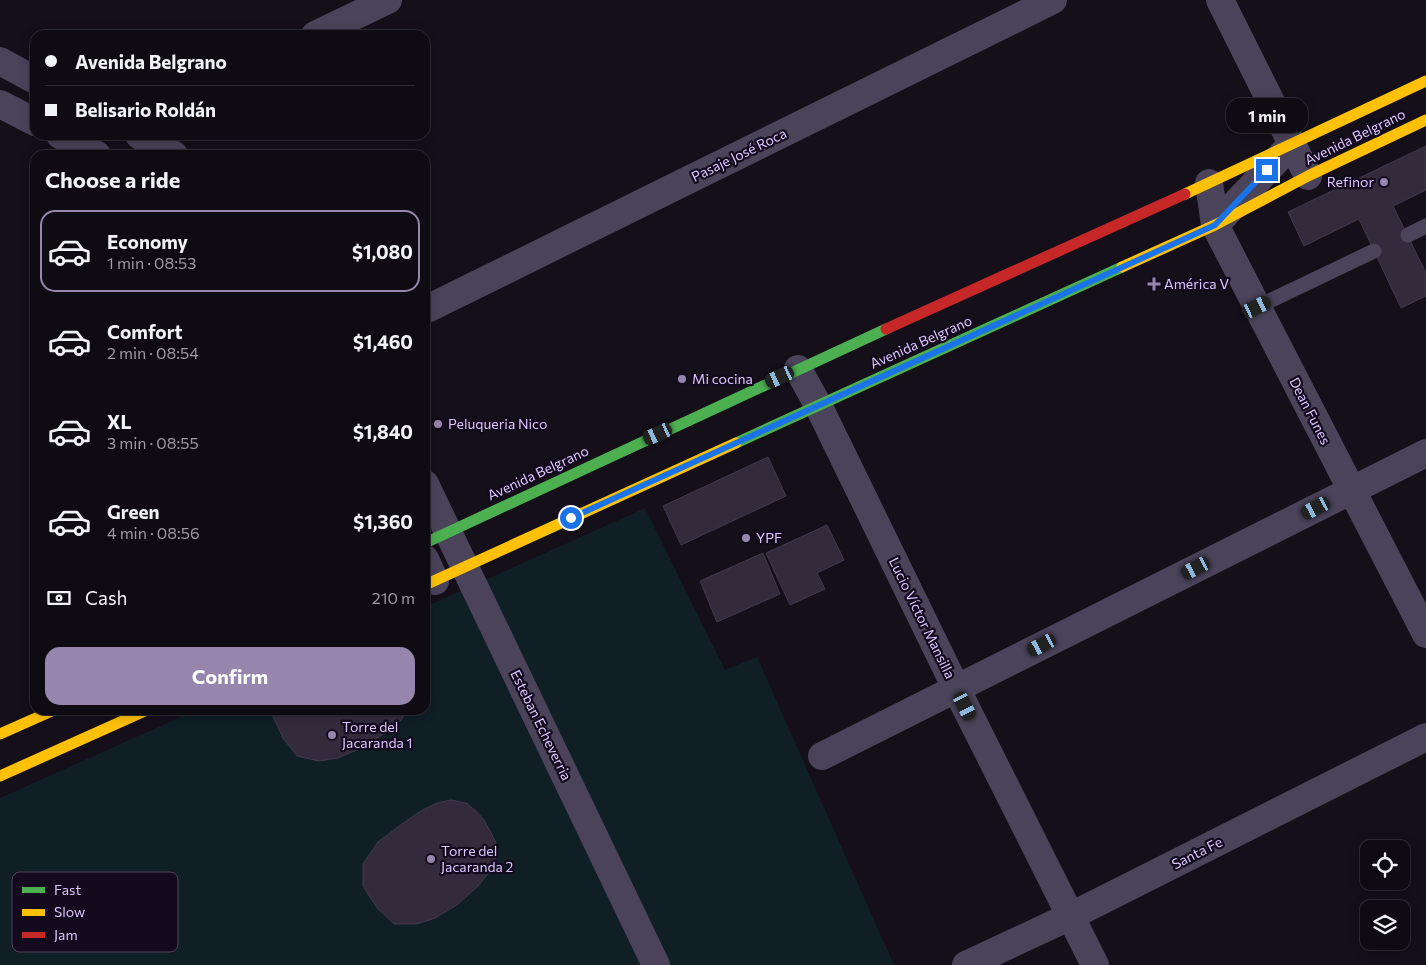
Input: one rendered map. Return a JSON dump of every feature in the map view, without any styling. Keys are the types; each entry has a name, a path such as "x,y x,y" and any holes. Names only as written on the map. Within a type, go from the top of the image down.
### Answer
{"main road":[{"name":"Avenida Belgrano","path":"437,537 798,368 1209,183 1426,81"},
{"name":"Avenida Belgrano","path":"430,575 465,567 1215,225 1308,176 1426,120"},
{"path":"0,734 43,715"},
{"path":"0,776 136,715"}],"street":[{"path":"325,30 388,0"},
{"name":"Pasaje José Roca","path":"430,308 1053,0"},
{"path":"1220,0 1308,176"},
{"path":"0,61 30,77"},
{"path":"0,104 30,119"},
{"path":"80,146 95,140"},
{"path":"148,140 165,150"},
{"path":"1215,225 1293,143"},
{"name":"Dean Funes","path":"1209,183 1215,225 1350,490 1426,634"},
{"name":"Lucio Víctor Mansilla","path":"798,368 1095,965"},
{"path":"822,756 1426,453"},
{"name":"Esteban Echeverria","path":"430,506 437,537 465,567 656,965"},
{"name":"Santa Fe","path":"966,965 1071,916 1426,737"}],"lane":[{"path":"1408,235 1426,226"},
{"path":"1257,307 1374,251"}],"shaded area":[{"path":"645,508 725,670 757,657 894,965 0,965 0,798 185,715 430,715 430,605"}],"building":[{"path":"1426,146 1426,190 1393,206 1426,273 1426,296 1401,308 1359,219 1304,246 1288,212"},
{"path":"768,457 786,496 681,545 663,506"},
{"path":"827,525 844,560 817,573 825,589 790,605 766,553"},
{"path":"763,553 780,594 717,622 700,581"},
{"name":"Torre del Jacaranda 1","path":"272,715 404,715 401,720 385,733 361,748 338,758 319,761 297,756 283,738"},
{"name":"Torre del Jacaranda 2","path":"451,800 466,803 484,820 496,843 497,855 491,870 478,886 457,905 435,918 417,924 394,924 377,908 363,886 363,864 378,842 402,824 419,812 437,803"}],"traffic: fast":[{"path":"736,443 1122,267"},
{"path":"430,541 886,329"}],"traffic: slow":[{"path":"1185,194 1426,81"},
{"path":"1122,267 1215,225 1308,176 1426,120"},
{"path":"430,583 736,443"},
{"path":"0,734 43,715"},
{"path":"0,776 136,715"}],"traffic: jam":[{"path":"886,329 1185,194"}],"place":[{"name":"Refinor","path":"1384,182"},
{"name":"América V","path":"1154,284"},
{"name":"Mi cocina","path":"682,379"},
{"name":"Peluqueria Nico","path":"438,424"},
{"name":"YPF","path":"746,538"},
{"name":"Torre del Jacaranda 1","path":"332,735"},
{"name":"Torre del Jacaranda 2","path":"431,859"}],"route":[{"path":"571,518 1215,225 1267,170"}]}
